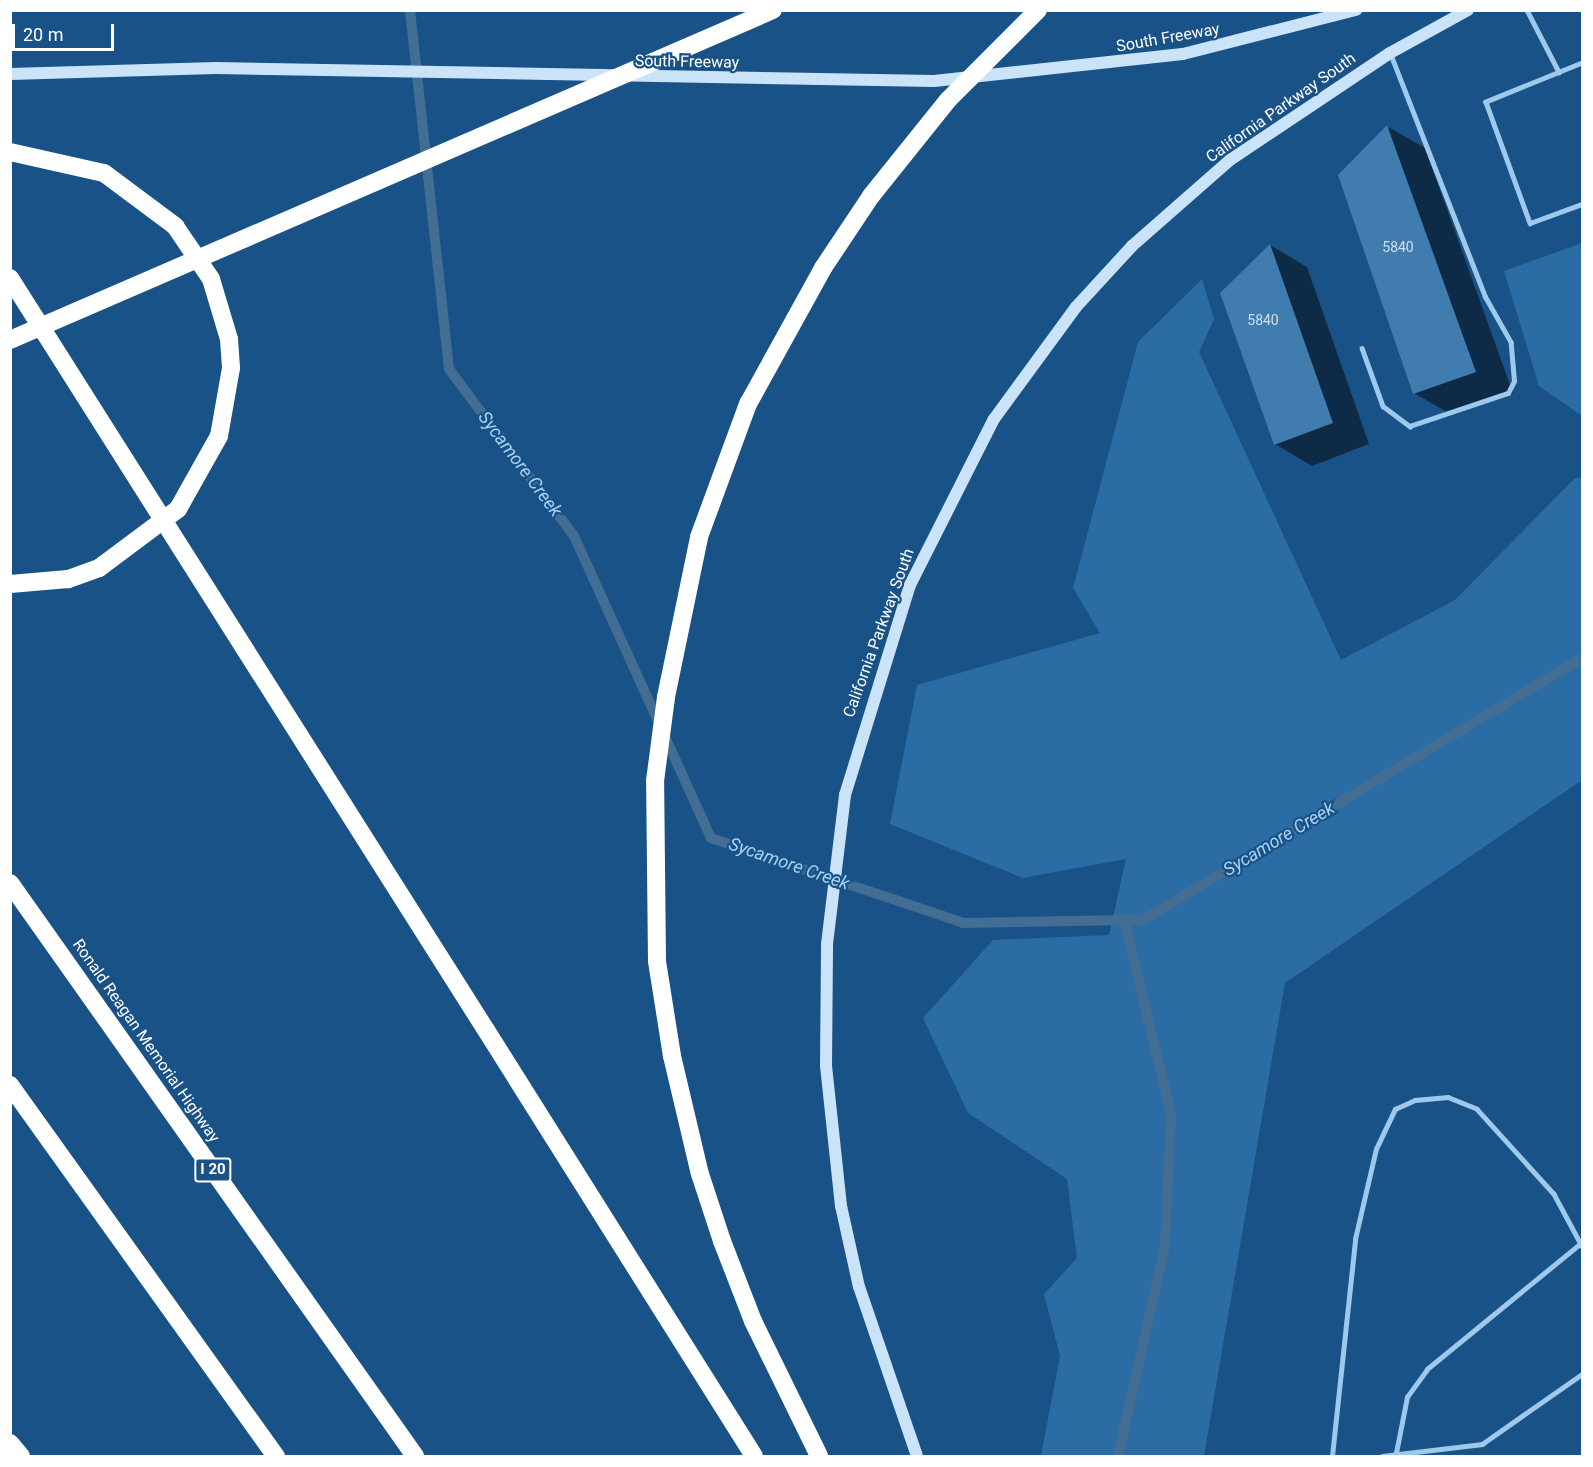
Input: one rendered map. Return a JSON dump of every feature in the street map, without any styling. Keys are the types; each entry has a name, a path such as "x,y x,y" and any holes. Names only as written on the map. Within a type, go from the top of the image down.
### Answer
{"highway":[{"path":"10,340 773,10"},
{"path":"819,1456 753,1321 722,1241 672,1056 657,961 655,781 666,697 699,537 748,404 823,268 871,196 948,100 1038,10"},
{"path":"10,152 104,173 161,213 194,250 211,279 229,339 231,368 219,436 178,509 99,568 68,579 10,584"},
{"path":"10,278 754,1456"},
{"name":"Ronald Reagan Memorial Highway","path":"10,883 415,1456"},
{"path":"10,1085 276,1456"},
{"path":"10,1443 21,1456"}],"main road":[{"name":"South Freeway","path":"10,74 216,68 641,78 923,81 1041,73 1183,54 1356,10"},
{"name":"California Parkway South","path":"917,1456 881,1364 841,1206 827,1087 826,1014 833,865 845,795 910,585 994,418 1076,307 1132,246 1230,160 1390,53 1468,10"}],"lane":[{"path":"1527,10 1560,72"},
{"path":"1362,348 1383,406 1410,426 1508,393 1514,381 1511,343 1485,297 1390,53"},
{"path":"1582,63 1485,102 1530,223 1582,204"},
{"path":"1332,1456 1355,1239 1376,1149 1395,1109 1415,1100 1448,1097 1477,1109 1554,1194 1582,1244 1427,1369 1407,1397 1396,1453"},
{"path":"1383,1456 1482,1444 1582,1374"}],"shaded area":[{"path":"1582,243 1582,416 1539,386 1504,271"},
{"path":"1202,279 1214,319 1199,352 1341,660 1455,600 1575,478 1582,478 1582,780 1285,983 1204,1456 1041,1456 1060,1356 1044,1294 1077,1258 1067,1179 968,1113 923,1018 993,940 1109,935 1126,859 1023,878 890,824 917,685 1100,633 1073,588 1138,342"}],"building":[{"path":"1387,125 1476,372 1413,394 1338,175"},
{"path":"1270,244 1333,423 1274,445 1220,293"}],"waterway":[{"name":"Sycamore Creek","path":"410,10 449,369 574,536 711,838 963,923 1143,920 1582,658"},
{"path":"1118,1456 1165,1246 1171,1114 1124,920"}]}
